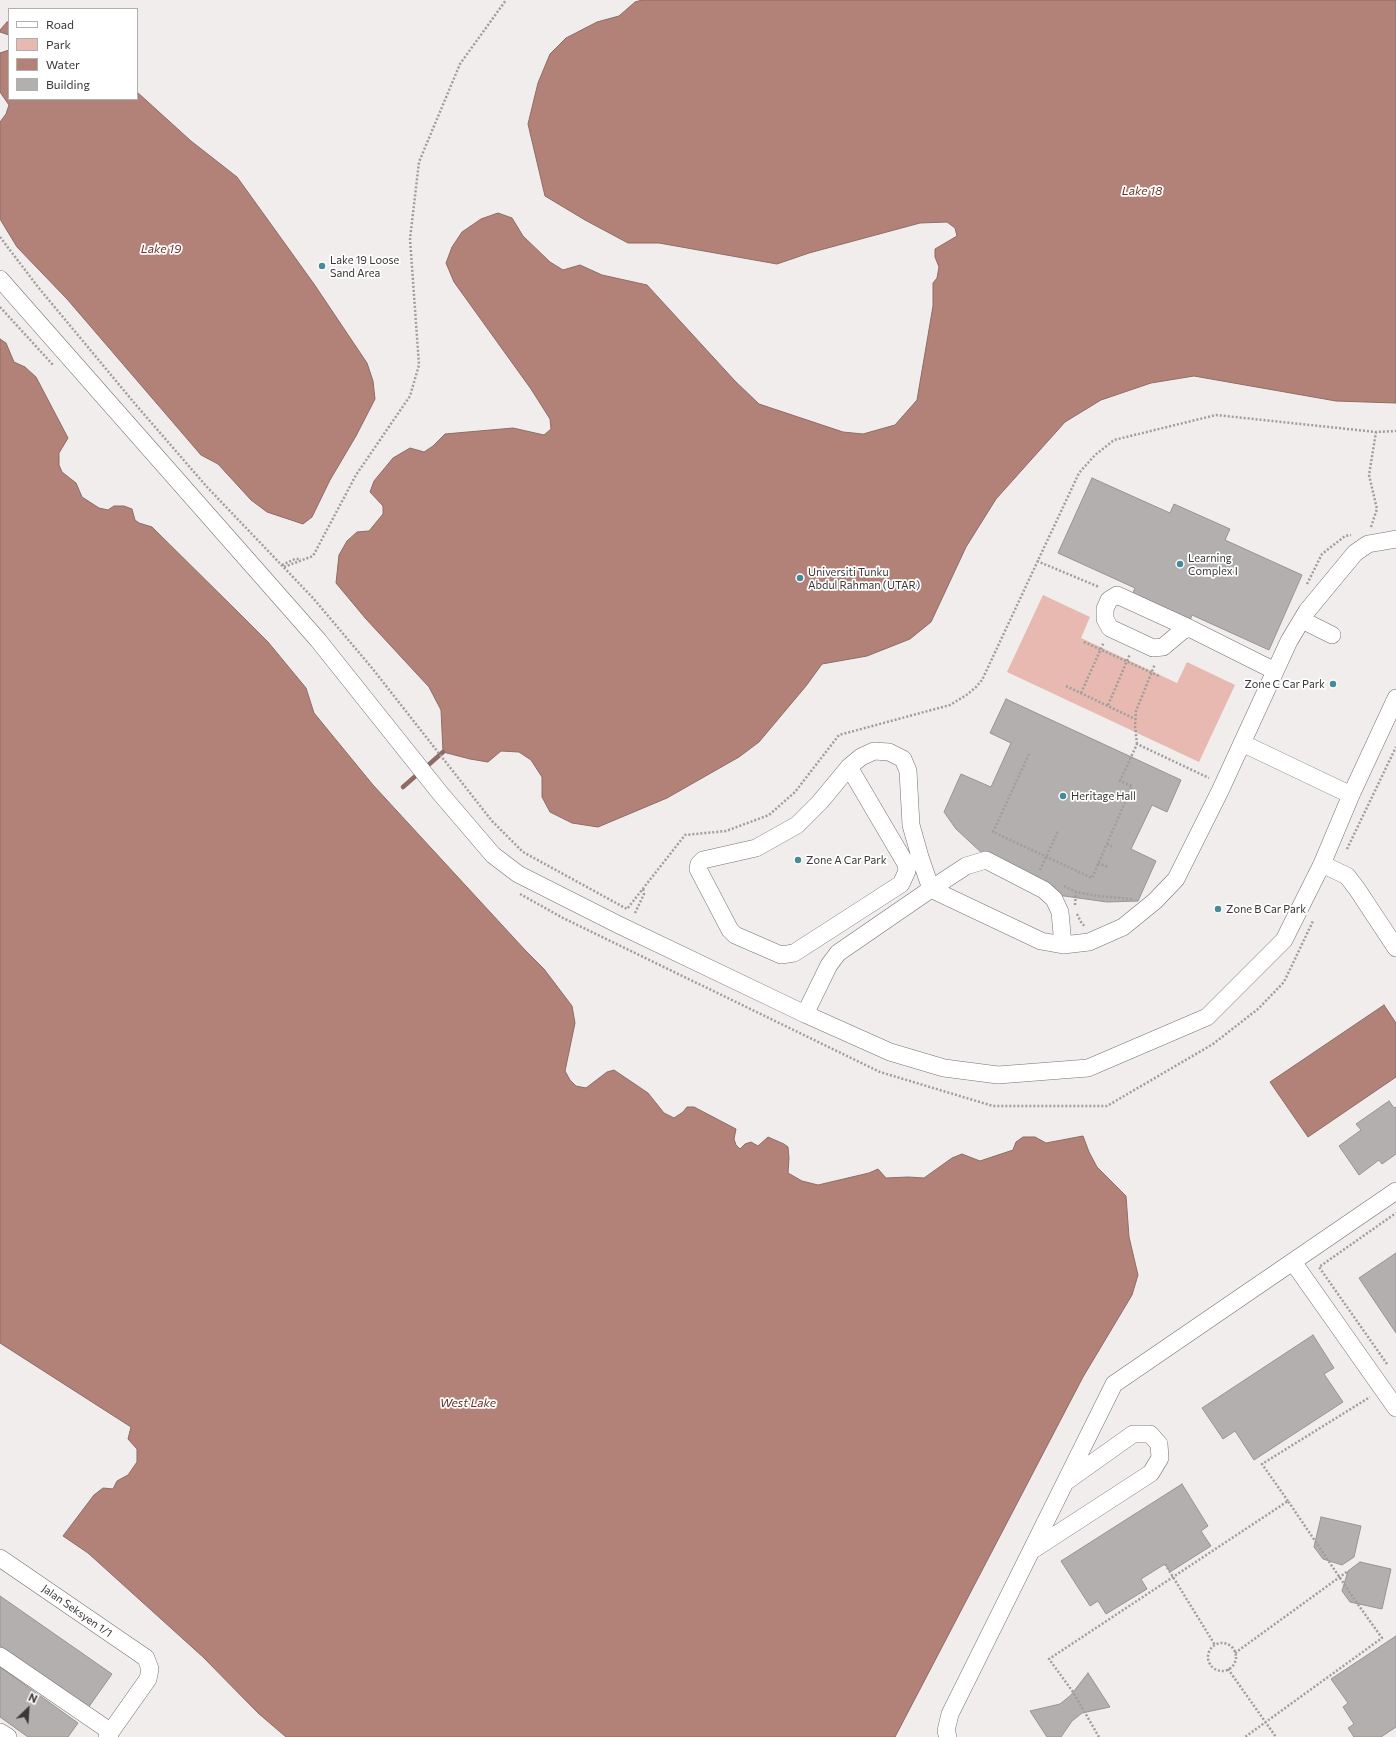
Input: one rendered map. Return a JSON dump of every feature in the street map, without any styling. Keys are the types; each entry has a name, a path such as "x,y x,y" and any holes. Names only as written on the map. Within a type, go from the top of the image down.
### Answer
{"street":[{"path":"0,279 318,640 406,748 440,793 493,855 518,874 628,929 806,1014 890,1052 944,1068 998,1075 1088,1068 1207,1017 1284,940 1322,864 1351,795 1396,698"},
{"path":"849,767 906,864 907,870 901,884 794,953 780,955 735,935 730,930 698,869 703,860 756,848 797,825 820,802 849,767 861,757 874,751 889,752 903,759 908,771 911,825 931,889 1041,941 1063,945 1090,942 1123,927 1155,901 1176,879 1242,744 1289,641 1307,611 1355,553 1368,544 1396,539"},
{"path":"1189,628 1182,631 1163,647 1153,648 1110,628 1104,614 1106,604 1112,596 1117,595 1189,628 1275,671"},
{"path":"1302,620 1332,634"},
{"path":"1242,744 1351,795"},
{"path":"806,1014 829,964 838,953 966,866 986,860 1044,890 1054,899 1060,912 1063,945"},
{"path":"1322,864 1347,876 1396,948"},
{"path":"948,1737 946,1730 950,1714 1114,1384 1396,1192"},
{"path":"1293,1262 1396,1408"},
{"path":"1031,1551 1151,1473 1160,1458 1159,1444 1150,1434 1133,1434 1065,1483"},
{"name":"Jalan Seksyen 1/1","path":"0,1558 146,1658 150,1669 148,1679 109,1735"},
{"path":"0,1656 109,1735"},
{"path":"0,1732 8,1737"}],"path":[{"path":"283,566 313,556 356,475 410,396 419,365 410,239 419,162 460,64 506,0"},
{"path":"0,237 38,287 136,405 207,487 313,598 372,668 492,821 523,852 627,909 685,835 726,831 769,815 795,792 839,735 950,705 968,694 982,680 1079,473 1095,455 1114,440 1216,415 1376,432 1396,431"},
{"path":"1369,531 1377,510 1369,475 1376,432"},
{"path":"1038,560 1117,595"},
{"path":"1084,642 1159,676"},
{"path":"1136,744 1136,711 1163,647"},
{"path":"1082,693 1101,650"},
{"path":"1108,705 1127,662"},
{"path":"1066,686 1135,719"},
{"path":"1337,872 1396,747"},
{"path":"1029,754 993,832 1092,878 1132,786 1120,781 1131,757"},
{"path":"1208,784 1210,779"},
{"path":"1046,857 1058,831"},
{"path":"1107,844 1112,846"},
{"path":"1098,863 1108,867"},
{"path":"1057,883 1076,892 1098,896 1137,899"},
{"path":"635,913 644,894 643,888"},
{"path":"516,891 522,896 563,918 880,1072 993,1106 1107,1106 1213,1044 1258,1009 1284,982 1314,920"},
{"path":"1075,906 1076,892"},
{"path":"1076,913 1083,925 1087,926"},
{"path":"1387,1365 1319,1267 1396,1213"},
{"path":"1245,1737 1382,1638 1262,1464 1383,1389"},
{"path":"1099,1737 1073,1692 1049,1659 1288,1501"},
{"path":"1165,1564 1216,1645"},
{"path":"1235,1653 1348,1572"},
{"path":"1225,1644 1235,1653 1234,1662 1224,1671 1216,1670 1209,1664 1209,1651 1216,1645 1225,1644"},
{"path":"1228,1669 1276,1737"}],"green space":[{"path":"1043,595 1090,617 1081,638 1177,683 1187,662 1235,685 1199,762 1007,672"}],"water":[{"name":"Lake 18","path":"642,0 1396,0 1396,403 1336,401 1194,376 1151,383 1101,400 1065,422 996,499 966,547 931,622 910,639 867,656 822,664 806,686 759,742 739,757 667,798 598,827 572,823 550,812 542,797 542,777 531,760 519,752 501,751 488,762 443,752 441,710 429,687 366,619 336,583 339,555 347,541 357,532 369,531 383,514 383,506 370,492 374,481 393,458 410,448 424,452 433,446 445,434 513,428 544,435 551,429 550,419 531,389 454,282 446,263 452,247 462,232 481,219 498,213 512,218 523,236 550,262 563,270 580,265 602,275 647,285 735,381 759,404 843,432 863,434 895,425 917,400 933,306 933,283 937,278 939,267 935,257 935,249 957,236 955,228 947,222 920,223 809,253 777,264 659,243 628,243 545,196 528,124 538,83 550,54 566,38 597,22 619,16 635,2"},
{"path":"8,22 8,35 0,32 0,30"},
{"name":"Lake 19","path":"8,50 8,100 138,100 138,93 191,141 237,177 314,284 367,363 373,381 375,399 356,436 330,480 312,517 303,524 267,512 251,500 218,464 201,455 67,299 17,247 0,219 0,122 6,114 9,105 0,92 0,53"},
{"name":"West Lake","path":"0,339 6,343 14,362 25,367 36,377 68,438 59,453 59,465 62,472 76,483 82,497 99,508 108,510 114,506 124,506 132,509 135,520 139,523 152,527 268,642 306,688 314,713 373,785 544,969 572,1006 575,1023 565,1071 570,1080 576,1086 586,1088 607,1072 614,1070 648,1093 664,1113 674,1118 683,1112 687,1107 694,1107 736,1129 734,1139 736,1145 740,1149 745,1144 751,1142 758,1146 768,1137 784,1144 788,1147 788,1173 802,1181 818,1185 869,1173 878,1169 886,1178 924,1178 952,1158 962,1154 980,1161 1013,1150 1016,1142 1023,1137 1035,1137 1046,1143 1083,1136 1097,1167 1126,1196 1129,1237 1138,1275 1132,1295 1083,1377 895,1737 286,1737 258,1713 203,1657 88,1553 63,1536 94,1495 103,1488 113,1489 117,1481 128,1475 137,1462 137,1449 128,1439 131,1427 0,1343"},
{"path":"1384,1005 1396,1023 1396,1077 1308,1137 1270,1082"}],"building":[{"name":"Learning Complex I","path":"1092,478 1170,513 1174,504 1230,529 1225,540 1302,575 1269,650 1192,615 1188,626 1130,599 1135,588 1058,553"},
{"name":"Heritage Hall","path":"1006,699 1181,780 1167,812 1152,805 1131,849 1156,861 1138,901 1107,902 1050,894 984,855 956,829 944,812 961,774 991,787 1011,743 990,733"},
{"path":"1389,1101 1394,1108 1396,1107 1396,1154 1382,1164 1379,1160 1359,1175 1339,1146 1361,1130 1356,1124"},
{"path":"1396,1253 1396,1333 1359,1278"},
{"path":"1313,1335 1334,1368 1324,1374 1343,1402 1254,1460 1235,1431 1223,1439 1202,1408"},
{"path":"1182,1484 1208,1526 1201,1531 1211,1546 1170,1572 1165,1564 1141,1579 1147,1589 1106,1614 1098,1601 1090,1606 1061,1561"},
{"path":"1321,1517 1361,1526 1354,1557 1342,1565 1323,1559 1314,1547"},
{"path":"1360,1562 1391,1569 1382,1609 1350,1602 1342,1591 1348,1571"},
{"path":"0,1596 112,1674 88,1708 0,1646"},
{"path":"1396,1636 1396,1727 1381,1737 1354,1737 1348,1728 1354,1724 1343,1707 1348,1703 1331,1679"},
{"path":"0,1667 78,1723 68,1737 28,1737 0,1717"},
{"path":"1088,1673 1110,1707 1082,1713 1072,1721 1061,1737 1047,1737 1030,1711 1060,1704 1071,1695"}],"waterway":[{"path":"425,768 443,752"},
{"path":"403,787 419,773"}],"place":[{"name":"Lake 19 Loose Sand Area","path":"322,266"},
{"name":"Learning Complex I","path":"1180,564"},
{"name":"Universiti Tunku Abdul Rahman (UTAR)","path":"800,578"},
{"name":"Zone C Car Park","path":"1333,684"},
{"name":"Heritage Hall","path":"1063,796"},
{"name":"Zone A Car Park","path":"798,860"},
{"name":"Zone B Car Park","path":"1218,909"}]}
